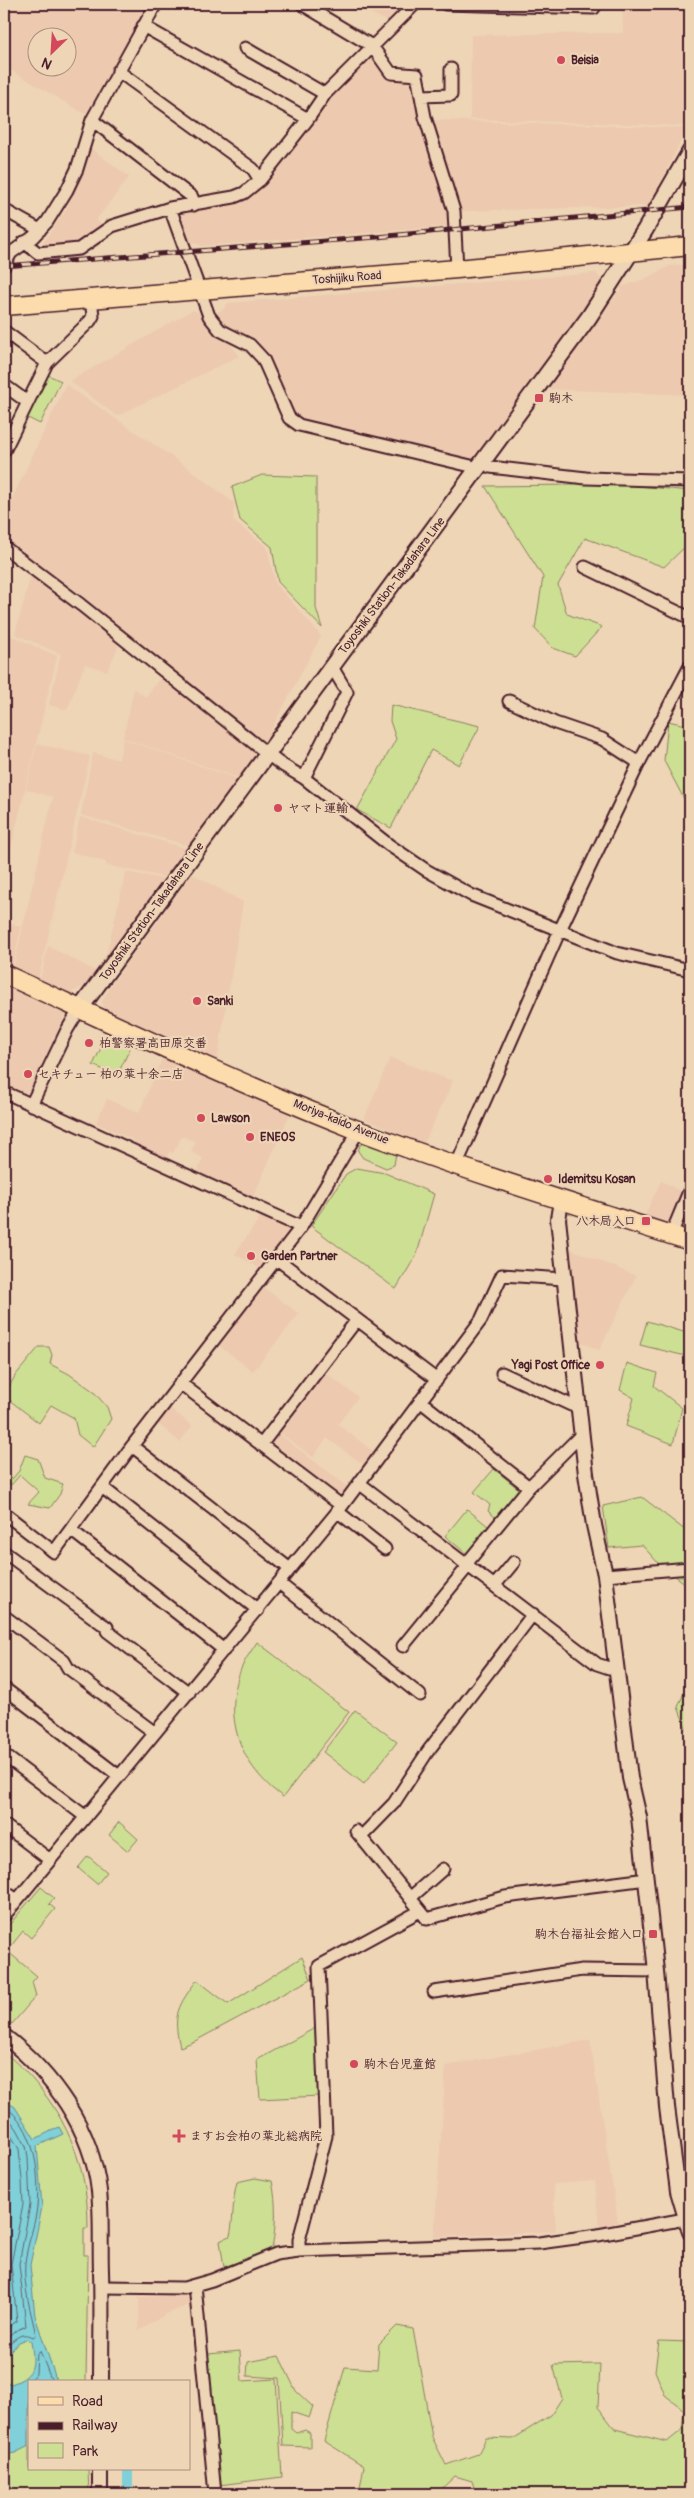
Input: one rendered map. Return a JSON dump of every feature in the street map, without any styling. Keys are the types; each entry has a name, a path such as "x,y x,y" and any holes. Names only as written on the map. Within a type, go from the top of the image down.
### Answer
{"main road":[{"name":"Toyoshiki Station-Takadahara Line","path":"79,1010 586,321 630,253 690,152"},
{"name":"Toshijiku Road","path":"4,306 457,269 690,246"},
{"name":"Moriya-kaido Avenue","path":"4,974 147,1041 360,1130 456,1166 690,1241"}],"street":[{"path":"4,266 7,251 24,242 40,230 67,190 77,169 92,120 156,4"},
{"path":"302,4 372,46 391,72 417,75 421,96 454,211 457,269"},
{"path":"24,242 38,253 80,249 112,226 170,208 234,197 244,192 260,180 308,119 325,94 415,4"},
{"path":"446,4 594,8 594,4"},
{"path":"143,26 308,119"},
{"path":"245,48 325,94"},
{"path":"421,96 451,95 451,69"},
{"path":"118,71 253,169 260,180"},
{"path":"92,120 192,197 194,205"},
{"path":"170,208 209,316 220,330 250,345 263,359 289,418 298,425 471,466 586,478 690,482"},
{"path":"4,210 40,230"},
{"path":"5,446 46,363 93,316 91,299"},
{"path":"4,331 46,363"},
{"path":"4,385 26,401"},
{"path":"4,547 81,605 268,754 304,778 389,845 426,870 470,895 617,952 690,970"},
{"path":"585,567 690,618"},
{"path":"304,778 346,692 332,667"},
{"path":"456,1166 560,930 639,763 689,669"},
{"path":"509,701 555,723 602,739 639,763"},
{"path":"31,1105 67,1030 79,1010"},
{"path":"4,1092 301,1227"},
{"path":"4,1513 54,1552 132,1446 301,1227 360,1130"},
{"path":"671,1235 690,1189"},
{"path":"102,2287 169,2289 195,2285 261,2258 299,2251 539,2243 688,2223 678,2191 667,2107 656,1971 639,1817 630,1778 605,1575 594,1525 582,1434 558,1219 561,1201"},
{"path":"277,1259 356,1321 437,1380"},
{"path":"4,1916 258,1610 359,1483 481,1320 502,1275 564,1279"},
{"path":"261,1445 356,1321"},
{"path":"502,1373 571,1404 579,1405"},
{"path":"180,1383 339,1508 385,1549"},
{"path":"420,1401 529,1487"},
{"path":"404,1646 529,1487 582,1434"},
{"path":"132,1446 290,1569"},
{"path":"359,1483 468,1564 597,1664 609,1668 616,1667"},
{"path":"102,1487 258,1610"},
{"path":"71,1530 224,1650"},
{"path":"4,1552 56,1588 107,1627 107,1631 189,1693"},
{"path":"495,1585 514,1562"},
{"path":"605,1575 690,1568"},
{"path":"279,1583 420,1695"},
{"path":"533,1614 428,1751 394,1803 358,1834 426,1918 505,1897 646,1879"},
{"path":"4,1616 16,1623 64,1661 68,1668 155,1733"},
{"path":"4,1688 119,1776"},
{"path":"4,1755 86,1817"},
{"path":"4,1825 50,1860"},
{"path":"410,1898 443,1869"},
{"path":"4,1891 16,1900"},
{"path":"299,2251 299,2240 326,2136 319,1966 420,1911"},
{"path":"434,1992 582,1970 656,1971"},
{"path":"4,2036 36,2064 51,2081 76,2118 93,2163 99,2189 102,2287 101,2380"},
{"path":"195,2285 215,2494"},
{"path":"100,2470 100,2494"}],"shaded area":[{"path":"4,4 146,4 142,11 142,18 90,117 4,66"},
{"path":"353,4 407,4 389,22"},
{"path":"622,4 690,4 690,126 470,119 471,35 623,33"},
{"path":"367,55 373,55 388,76 409,76 451,212 451,226 202,246 188,240 180,219 184,211 240,202 263,182 323,101"},
{"path":"434,120 687,128 649,206 458,211"},
{"path":"90,148 129,177 96,220 105,227 76,246 39,249 67,208"},
{"path":"690,264 690,395 546,389 616,296 615,293 622,291 620,287 645,279 670,266"},
{"path":"596,273 603,282 474,461 297,419 287,406 278,384 253,338 222,322 215,313 224,309 228,303"},
{"path":"193,310 202,315 215,332 228,340 239,356 117,416 70,381"},
{"path":"66,385 184,465 234,503 233,521 267,547 275,583 321,636 265,741 4,542 4,516"},
{"path":"31,575 117,642 118,647 107,671 85,664 67,710 49,705 61,654 15,634"},
{"path":"4,635 14,637 57,656 4,877"},
{"path":"162,675 256,748 255,757 239,778 123,738 134,689 146,697"},
{"path":"123,739 238,779 190,846 81,815 93,753 119,760"},
{"path":"37,744 90,756 38,980 13,970 53,797 26,789"},
{"path":"80,817 188,849 168,878 106,865 106,862 72,852"},
{"path":"126,872 168,880 110,958 106,956"},
{"path":"192,874 243,902 217,1061 106,1013 102,1001 114,981"},
{"path":"4,923 21,927 12,969 4,965"},
{"path":"48,946 97,972 82,987 68,994 40,981"},
{"path":"4,984 65,1014 29,1092 21,1094 4,1086"},
{"path":"164,1054 292,1109 253,1197 198,1171 203,1158 191,1152 196,1142 182,1136 173,1153 170,1151 165,1160 133,1146 135,1141 96,1123 107,1099 139,1113"},
{"path":"390,1058 453,1081 424,1143 364,1119"},
{"path":"661,1181 684,1193 670,1225 667,1226 643,1219"},
{"path":"263,1213 289,1226 291,1230 263,1270 235,1254"},
{"path":"568,1248 636,1276 599,1350 581,1342"},
{"path":"263,1287 299,1314 253,1371 218,1345"},
{"path":"323,1371 358,1397 338,1424 324,1414 374,1452 364,1465 327,1438 313,1457 276,1430"},
{"path":"170,1408 192,1426 180,1442 158,1424"},
{"path":"275,1431 349,1488 340,1498 266,1442"},
{"path":"590,2040 618,2222 599,2228 595,2181 553,2184 556,2231 434,2237 446,2066"},
{"path":"185,2296 189,2299 188,2305 166,2314 139,2331 139,2297"}],"green space":[{"path":"46,374 61,381 40,424 26,417"},
{"path":"262,475 316,477 316,608 322,628 278,582 272,547 240,520 232,487"},
{"path":"576,480 690,491 690,542 664,567 585,538 558,585 567,614 602,627 575,656 553,648 535,629 543,577 485,486 573,485"},
{"path":"391,705 480,726 459,765 431,750 391,828 357,810 396,739 390,721"},
{"path":"668,721 690,726 690,801 684,799 664,761"},
{"path":"108,1033 132,1044 117,1076 93,1065"},
{"path":"367,1141 396,1153 394,1165 386,1168 363,1158 358,1151 360,1145"},
{"path":"357,1168 385,1173 434,1194 417,1254 396,1289 311,1226 346,1174"},
{"path":"647,1321 690,1334 690,1357 640,1345"},
{"path":"39,1347 49,1347 52,1355 50,1364 69,1374 93,1391 107,1407 111,1419 93,1447 78,1435 74,1418 51,1405 39,1423 4,1396 15,1376"},
{"path":"627,1363 657,1373 654,1386 682,1408 673,1444 626,1426 634,1398 620,1390"},
{"path":"25,1455 38,1459 45,1478 63,1484 60,1494 50,1508 28,1504 39,1492 20,1475 11,1485 4,1478 4,1471 12,1479 19,1471"},
{"path":"494,1469 520,1490 496,1518 488,1511 490,1505 474,1492"},
{"path":"642,1497 690,1534 690,1587 658,1563 642,1545 609,1548 603,1506"},
{"path":"467,1509 489,1527 467,1554 445,1536"},
{"path":"257,1642 349,1712 283,1797 268,1785 246,1756 235,1724 234,1706 241,1669"},
{"path":"690,1678 690,1738 678,1707"},
{"path":"355,1710 397,1742 364,1784 323,1752"},
{"path":"119,1822 138,1839 128,1851 109,1835"},
{"path":"88,1856 107,1872 97,1884 78,1868"},
{"path":"41,1887 54,1898 49,1904 55,1909 31,1938 23,1931 7,1951 37,1976 32,1982 36,1996 12,2024 4,2016 4,1931"},
{"path":"302,1957 311,1979 195,2041 180,2047 177,2026 178,2011 197,1980 228,2004"},
{"path":"315,2028 319,2096 260,2099 257,2060"},
{"path":"4,2052 40,2088 67,2130 83,2177 87,2202 88,2228 84,2228 84,2255 88,2255 86,2380 28,2380 28,2470 88,2470 89,2494 4,2492"},
{"path":"255,2178 272,2181 275,2216 272,2250 224,2267 220,2241 230,2236 237,2182"},
{"path":"397,2326 413,2329 432,2437 446,2465 478,2454 486,2438 513,2439 551,2415 562,2398 553,2365 600,2364 598,2407 615,2429 667,2442 682,2430 684,2410 665,2395 655,2371 659,2341 690,2342 690,2494 476,2494 472,2481 455,2476 436,2494 359,2494 364,2466 324,2441 345,2367 377,2369 379,2344"},
{"path":"240,2351 242,2381 276,2379 282,2477 219,2485 208,2354"},
{"path":"279,2356 296,2391 313,2407 309,2418 291,2412 291,2429 296,2433 305,2430 310,2433 310,2447 283,2446 279,2378 247,2376 248,2362"}],"water":[{"path":"4,2100 15,2107 35,2139 59,2127 63,2134 37,2146 42,2207 30,2265 35,2316 56,2380 28,2380 28,2446 15,2453 4,2455 4,2380 11,2384 19,2381 32,2369 31,2342 27,2339 19,2342 4,2359"}],"waterway":[{"path":"128,2470 128,2494"}],"railway":[{"path":"4,266 377,237 690,207"}],"place":[{"name":"Beisia","path":"561,60"},
{"name":"駒木","path":"539,398"},
{"name":"ヤマト運輸","path":"278,808"},
{"name":"Sanki","path":"197,1001"},
{"name":"柏警察署高田原交番","path":"89,1043"},
{"name":"セキチュー 柏の葉十余二店","path":"28,1074"},
{"name":"Lawson","path":"201,1118"},
{"name":"ENEOS","path":"250,1137"},
{"name":"Idemitsu Kosan","path":"548,1179"},
{"name":"八木局入口","path":"646,1221"},
{"name":"Garden Partner","path":"251,1256"},
{"name":"Yagi Post Office","path":"600,1365"},
{"name":"駒木台福祉会館入口","path":"653,1934"},
{"name":"駒木台児童館","path":"354,2064"},
{"name":"ますお会柏の葉北総病院","path":"179,2136"}]}
